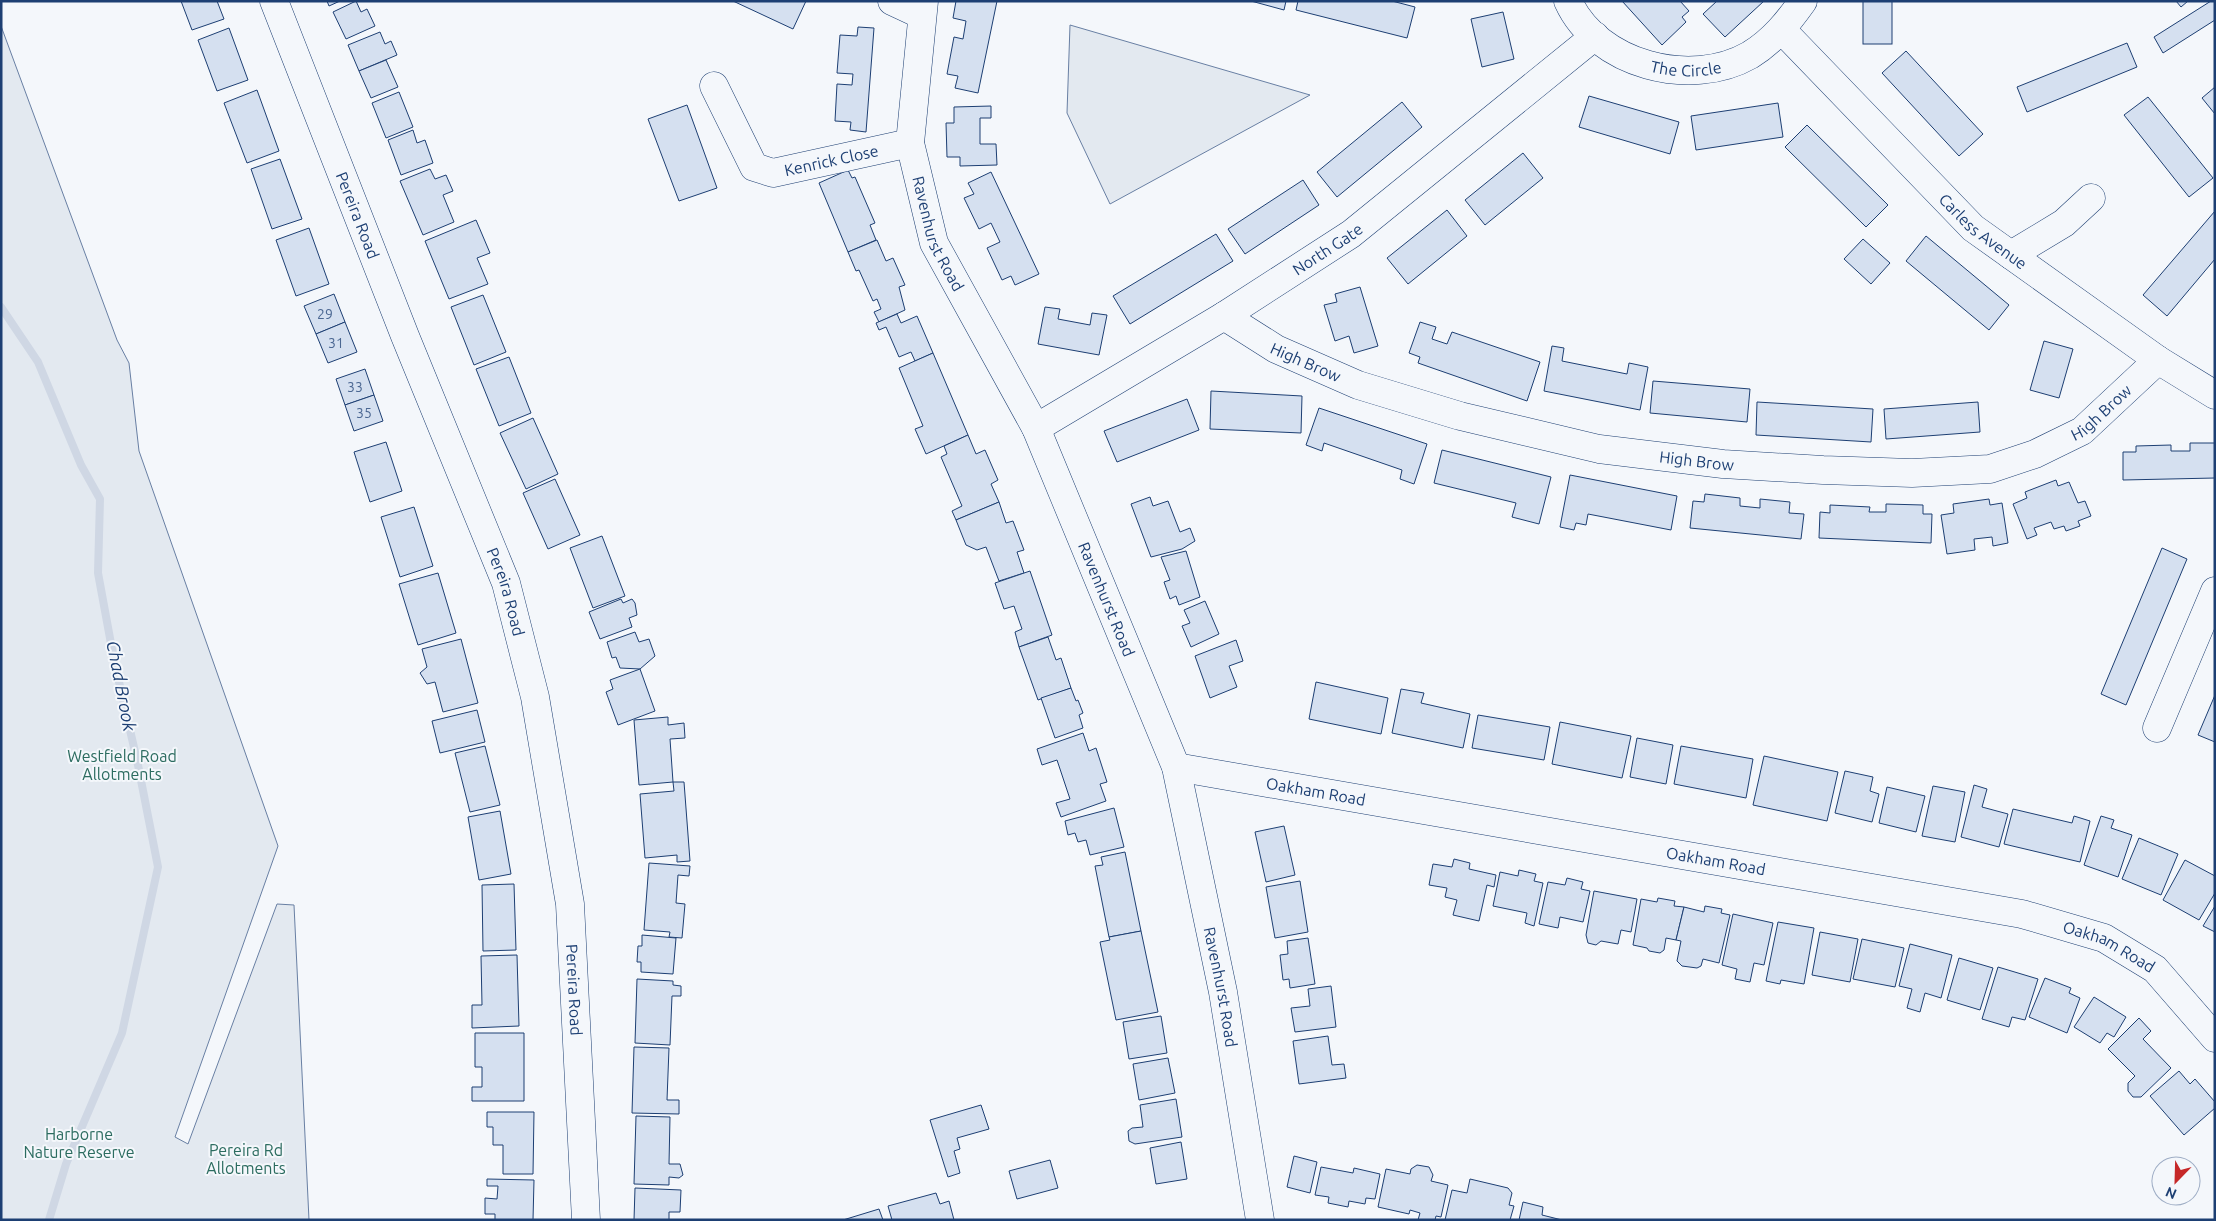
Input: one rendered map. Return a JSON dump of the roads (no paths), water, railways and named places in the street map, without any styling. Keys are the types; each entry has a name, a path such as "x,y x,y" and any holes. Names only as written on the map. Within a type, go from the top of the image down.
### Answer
{"street":[{"name":"Pereira Road","path":"274,1 405,336 506,583 533,688 570,904 586,1220"},
{"path":"892,1 923,8"},
{"name":"The Circle","path":"1568,1 1595,36 1629,59 1669,70 1710,69 1749,55 1782,30 1803,1"},
{"name":"Ravenhurst Road","path":"923,8 910,143 934,243 1036,428 1176,767 1223,992 1260,1220"},
{"name":"Carless Avenue","path":"1782,30 1973,228 2158,360 2215,395"},
{"name":"North Gate","path":"1036,428 1224,316 1351,234 1595,36"},
{"name":"Kenrick Close","path":"714,86 754,167 773,174 910,143"},
{"path":"2010,255 2064,223 2091,198"},
{"name":"High Brow","path":"1224,316 1276,349 1358,385 1460,416 1599,448 1723,464 1822,470 1912,473 1990,469 2035,454 2082,431 2158,360"},
{"path":"2157,728 2215,591"},
{"name":"Oakham Road","path":"1176,767 2022,914 2104,938 2155,969 2215,1038"}],"waterway":[{"name":"Chad Brook","path":"1,307 38,362 81,465 100,499 98,573 114,660 138,765 158,867 122,1033 66,1164 49,1220"}],"park label":[{"name":"Westfield Road Allotments","path":"122,765"},
{"name":"Harborne Nature Reserve","path":"79,1143"},
{"name":"Pereira Rd Allotments","path":"246,1159"}]}
